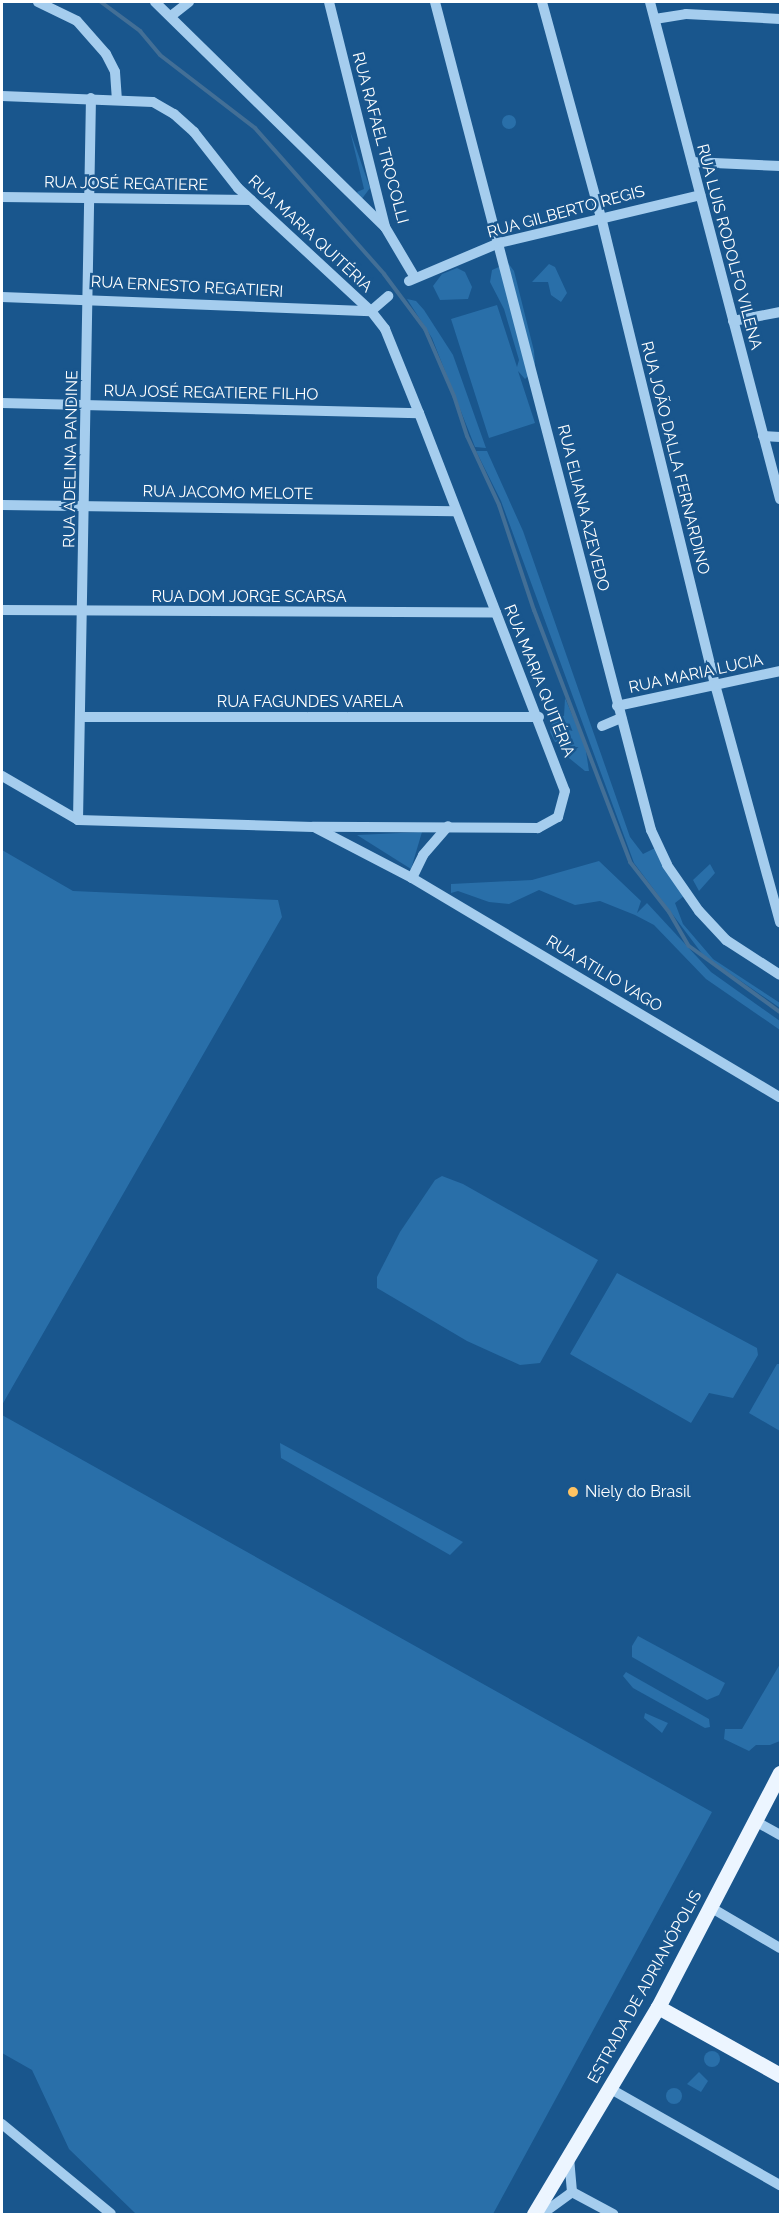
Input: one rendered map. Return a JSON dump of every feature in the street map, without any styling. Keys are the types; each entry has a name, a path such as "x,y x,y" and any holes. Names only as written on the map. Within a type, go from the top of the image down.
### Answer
{"main road":[{"name":"ESTRADA DE ADRIANÓPOLIS","path":"534,2214 658,2007 780,1773"},
{"path":"658,2007 780,2075"}],"street":[{"path":"2,96 117,99 115,72 106,54 76,21 38,2"},
{"path":"155,2 385,227"},
{"path":"171,16 189,2"},
{"name":"RUA RAFAEL TROCOLLI","path":"329,2 385,227 411,278"},
{"name":"RUA ELIANA AZEVEDO","path":"435,2 651,830 667,865 699,910 726,940 780,975"},
{"name":"RUA JOÃO DALLA FERNARDINO","path":"542,2 601,217 716,688 780,922"},
{"name":"RUA LUIS RODOLFO VILENA","path":"650,2 780,499"},
{"path":"655,19 686,14 780,18"},
{"name":"RUA ADELINA PANDINE","path":"78,820 90,297 91,98"},
{"name":"RUA MARIA QUITÉRIA","path":"2,776 78,820 314,827 538,828 558,817 564,791 539,717 454,511 419,413 385,329 371,310 251,200 194,132 153,102 117,99"},
{"path":"692,162 780,166"},
{"name":"RUA GILBERTO REGIS","path":"411,278 499,243 700,195"},
{"name":"RUA JOSÉ REGATIERE","path":"2,197 251,200"},
{"path":"371,310 388,296"},
{"name":"RUA ERNESTO REGATIERI","path":"2,297 90,297 371,310"},
{"path":"733,321 780,312"},
{"name":"RUA JOSÉ REGATIERE FILHO","path":"2,403 419,413"},
{"path":"764,436 780,437"},
{"name":"RUA JACOMO MELOTE","path":"2,505 454,511"},
{"name":"RUA DOM JORGE SCARSA","path":"2,610 496,613"},
{"name":"RUA MARIA LUCIA","path":"617,705 716,688 780,671"},
{"name":"RUA FAGUNDES VARELA","path":"80,717 539,717"},
{"path":"602,726 621,718"},
{"path":"412,878 423,855 448,826"},
{"name":"RUA ATILIO VAGO","path":"314,827 412,878 780,1097"},
{"path":"755,1821 780,1835"},
{"path":"710,1907 780,1948"},
{"path":"609,2088 780,2185"},
{"path":"2,2124 111,2214"},
{"path":"569,2156 572,2192"},
{"path":"542,2214 572,2192"},
{"path":"572,2192 612,2214"}],"shaded area":[{"path":"506,115 512,115 516,122 512,129 506,129 502,125 502,119"},
{"path":"350,131 370,188 361,200 357,192 364,189"},
{"path":"508,263 514,271 534,351 535,364 530,374 525,379 518,371 535,423 489,438 451,319 497,305 517,367 519,360 504,309 490,282 492,270"},
{"path":"549,264 555,267 567,293 561,302 551,295 548,282 532,282"},
{"path":"457,268 465,272 472,287 468,299 440,300 433,286 442,274"},
{"path":"407,299 416,301 424,310 453,355 486,448 475,447 432,338"},
{"path":"476,451 487,451 523,531 630,837 643,854 655,848 684,896 675,903 683,924 713,959 780,1003 780,1008 703,955 634,863 501,501"},
{"path":"565,698 585,745 589,771 585,771 569,758 565,744 555,742 550,732 553,717 564,716"},
{"path":"422,832 411,869 357,835"},
{"path":"2,850 73,891 278,900 282,917 2,1405"},
{"path":"599,861 641,901 637,913 647,903 711,972 780,1021 780,1030 706,979 654,925 635,915 600,901 575,905 539,890 509,904 489,902 458,891 451,893 451,884 532,880"},
{"path":"710,864 715,873 699,891 693,880"},
{"path":"442,1176 463,1184 598,1260 540,1363 520,1365 467,1341 377,1288 377,1277 400,1232 435,1180"},
{"path":"617,1273 757,1348 758,1355 733,1398 709,1393 691,1423 570,1354"},
{"path":"777,1364 780,1364 780,1431 749,1413"},
{"path":"2,1415 712,1812 493,2214 136,2214 69,2149 32,2070 2,2053"},
{"path":"280,1443 463,1542 450,1555 281,1458"},
{"path":"638,1636 725,1683 719,1695 707,1700 632,1657 632,1646"},
{"path":"780,1664 780,1741 770,1745 756,1745 749,1751 724,1739 725,1729 742,1729"},
{"path":"626,1672 709,1719 710,1727 705,1728 633,1688 623,1676"},
{"path":"645,1713 668,1723 662,1733 644,1718"},
{"path":"712,2051 718,2053 720,2059 718,2065 712,2067 706,2065 704,2059 706,2053"},
{"path":"699,2072 708,2081 701,2092 687,2084"},
{"path":"674,2088 680,2090 682,2096 680,2102 674,2104 668,2102 666,2096 668,2090"}],"waterway":[{"path":"101,2 140,31 160,55 255,128 384,274 425,329 454,396 467,436 499,505 534,610 630,862 669,912 689,946 780,1012"}],"place":[{"name":"Niely do Brasil","path":"573,1492"}]}
